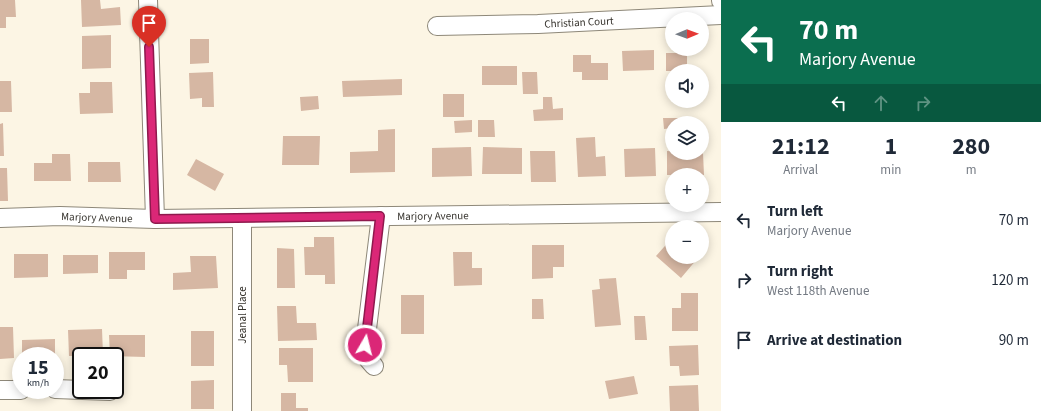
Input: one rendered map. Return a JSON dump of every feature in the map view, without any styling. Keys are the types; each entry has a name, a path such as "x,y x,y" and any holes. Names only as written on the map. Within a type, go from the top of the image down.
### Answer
{"street":[{"path":"148,0 155,219"},
{"name":"Christian Court","path":"437,26 538,24 721,15"},
{"name":"Marjory Avenue","path":"0,218 60,216 155,219 721,212"},
{"path":"374,366 368,359 365,345 380,216"},
{"name":"Jeanal Place","path":"242,218 242,411"},
{"path":"0,390 12,390"}],"building":[{"path":"0,0 15,0 16,17 6,17 6,28 0,28"},
{"path":"81,0 100,0 101,9 120,7 121,25 82,27"},
{"path":"111,35 111,68 82,69 82,36"},
{"path":"190,39 209,39 209,63 190,64"},
{"path":"654,50 654,70 623,71 622,51"},
{"path":"573,55 591,55 591,63 608,63 608,80 582,80 582,72 573,72"},
{"path":"666,56 687,56 687,64 666,64"},
{"path":"482,66 517,66 517,85 482,85"},
{"path":"213,72 214,107 202,107 202,98 190,99 189,73"},
{"path":"522,72 537,72 538,94 523,94"},
{"path":"402,79 402,95 343,97 342,81"},
{"path":"0,81 11,81 12,112 0,112"},
{"path":"90,82 112,82 113,113 80,114 79,93 90,93"},
{"path":"443,94 464,94 464,117 443,117"},
{"path":"318,96 319,109 301,111 300,97"},
{"path":"543,97 552,97 553,109 563,108 563,120 534,121 533,110 543,109"},
{"path":"663,118 665,118 665,129"},
{"path":"472,120 472,132 455,133 454,121"},
{"path":"478,120 494,120 495,137 478,137"},
{"path":"3,123 4,156 0,156 0,124"},
{"path":"395,129 395,172 350,173 350,152 378,151 378,130"},
{"path":"283,136 320,136 319,165 282,165"},
{"path":"595,137 596,157 605,156 606,176 578,177 576,138"},
{"path":"471,147 472,176 432,177 432,148"},
{"path":"483,147 522,148 522,174 482,174"},
{"path":"655,148 656,176 625,177 624,149"},
{"path":"530,151 555,151 556,182 531,182"},
{"path":"52,154 70,154 71,181 34,181 34,163 52,163"},
{"path":"196,159 224,174 215,191 187,175"},
{"path":"667,160 703,160 704,168 667,168"},
{"path":"88,162 120,162 121,182 88,182"},
{"path":"0,168 7,168 8,201 0,201"},
{"path":"314,237 334,237 335,284 325,284 325,275 305,275 304,247 314,247"},
{"path":"532,245 564,245 564,267 553,267 553,278 532,279"},
{"path":"665,246 665,264 656,256"},
{"path":"277,248 294,249 295,288 277,288"},
{"path":"109,252 145,252 145,270 127,270 127,279 109,279"},
{"path":"453,252 472,252 472,268 482,268 482,285 454,286"},
{"path":"14,254 48,254 48,277 14,278"},
{"path":"63,255 98,255 98,273 63,274"},
{"path":"190,256 216,256 218,288 173,290 173,273 191,272"},
{"path":"665,264 693,264 681,278"},
{"path":"616,278 621,325 595,327 592,290 600,289 599,279"},
{"path":"681,293 698,293 698,331 672,331 672,308 681,308"},
{"path":"401,295 424,295 424,334 401,334"},
{"path":"532,299 543,299 544,319 532,319"},
{"path":"277,306 296,306 297,323 316,323 317,340 278,341"},
{"path":"634,316 645,316 647,340 635,340"},
{"path":"0,327 13,327 14,347 12,347 12,358 0,359"},
{"path":"102,329 103,347 72,347 72,356 69,356 68,330"},
{"path":"191,331 214,331 214,366 191,366"},
{"path":"109,335 145,335 145,357 124,356 124,347 110,347"},
{"path":"55,339 55,347 22,347 22,340"},
{"path":"698,345 699,375 680,376 679,366 670,366 669,346"},
{"path":"279,348 313,348 313,382 288,382 287,365 279,365"},
{"path":"634,376 638,394 609,399 605,381"},
{"path":"214,380 214,409 191,409 191,381"},
{"path":"698,385 699,411 670,411 669,386"},
{"path":"281,393 296,393 296,408 308,408 308,411 281,411"}],"route":[{"path":"149,47 155,219 380,216 365,345"}]}
